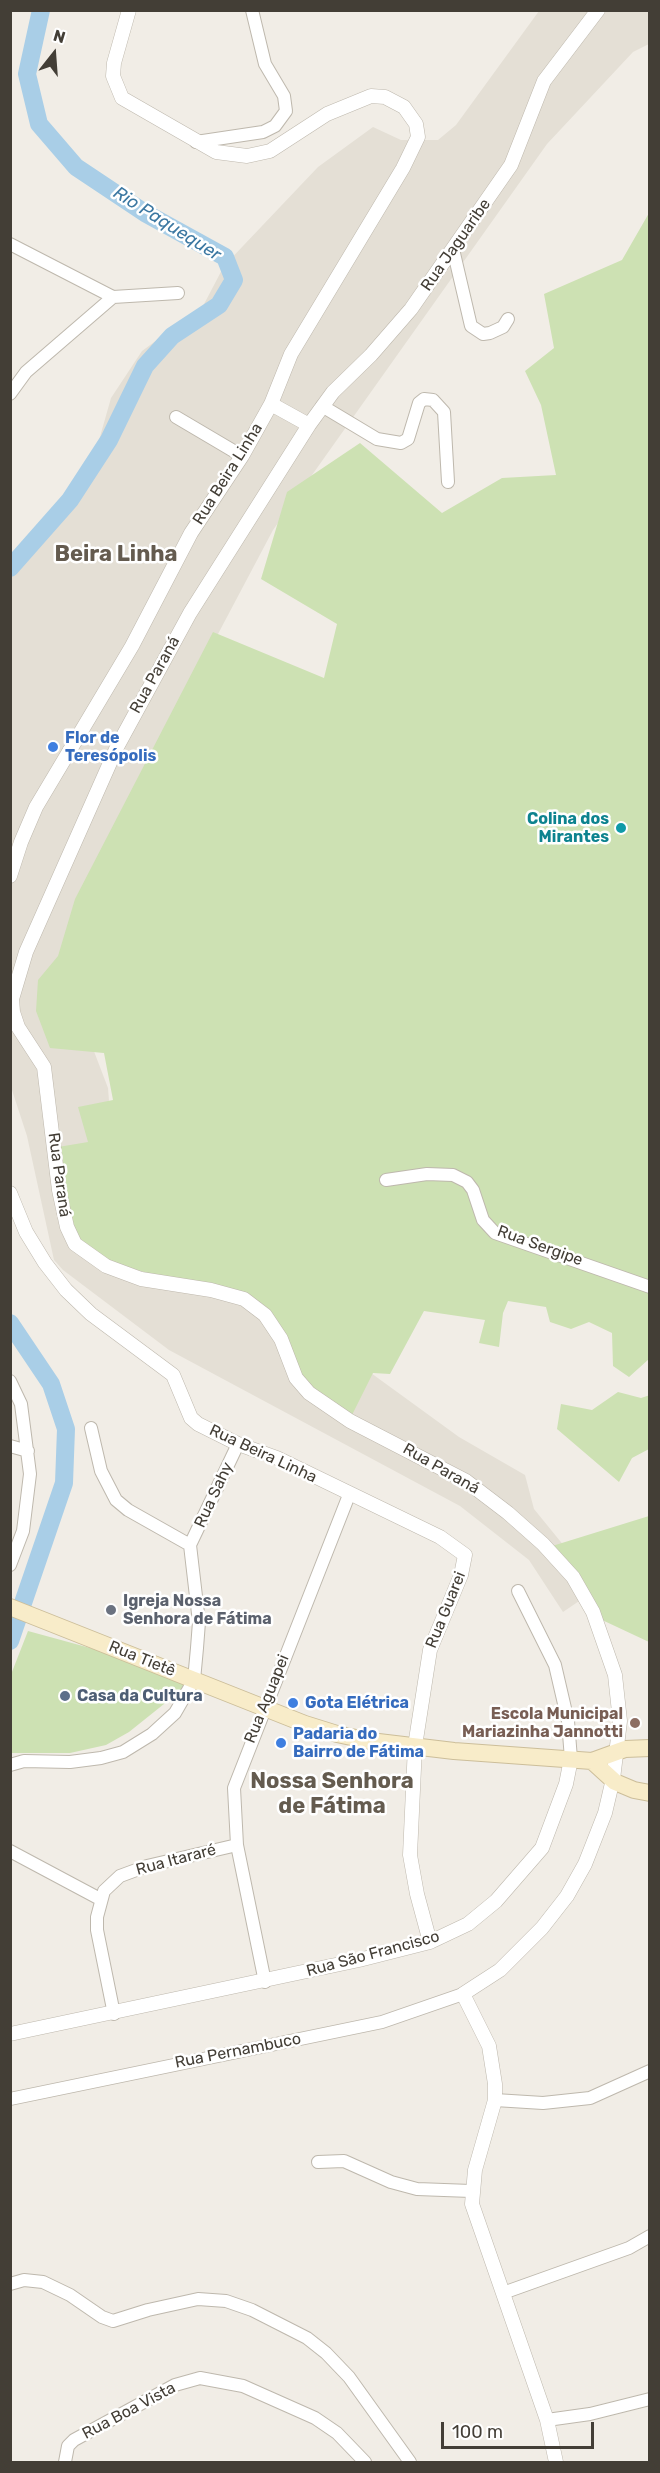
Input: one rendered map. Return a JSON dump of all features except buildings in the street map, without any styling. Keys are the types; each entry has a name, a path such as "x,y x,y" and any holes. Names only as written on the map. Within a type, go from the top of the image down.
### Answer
{"main road":[{"name":"Rua Tietê","path":"10,1607 337,1734 416,1746 592,1761 616,1752 634,1748 650,1748"},
{"path":"592,1761 624,1787 650,1793"}],"street":[{"path":"129,10 114,63 117,88 127,102 196,142 263,132 275,126 285,111 284,96 265,64 252,10"},
{"name":"Rua Jaguaribe","path":"309,425 333,392 371,355 411,309 453,249 511,165 544,81 598,10"},
{"name":"Rua Beira Linha","path":"10,876 36,807 132,646 191,533 242,456 272,404 291,354 407,161 418,137 416,123 404,107 385,97 371,96 327,114 270,151 247,156 229,156 196,142"},
{"path":"10,244 113,297 178,293"},
{"path":"453,249 471,326 483,334 490,333 503,327 508,319"},
{"path":"10,394 26,372 113,297"},
{"path":"322,406 377,439 401,443 408,439 419,403 424,399 433,400 444,412 448,482"},
{"path":"272,404 309,425"},
{"path":"176,417 242,456"},
{"name":"Rua Paraná","path":"309,425 190,613 117,747 26,952 12,999 13,1012 18,1027 44,1067 59,1190 67,1227 75,1245 106,1266 141,1279 211,1290 244,1299 265,1315 281,1339 296,1378 309,1393 350,1421 466,1481 543,1544 573,1577 593,1612 615,1675 620,1721 613,1779 605,1813 585,1864 567,1896 542,1928 500,1970 463,1994"},
{"name":"Rua Sergipe","path":"386,1180 427,1174 453,1175 467,1182 473,1190 483,1220 495,1233 650,1287"},
{"name":"Rua Beira Linha","path":"10,1193 26,1232 45,1263 66,1290 91,1314 173,1375 191,1418 198,1424 238,1444 277,1458 349,1495 440,1537 461,1551 465,1561"},
{"path":"10,1381 21,1404 30,1474 23,1531 10,1565"},
{"path":"10,1765 24,1761 90,1760 123,1752 152,1734 175,1713 194,1680 199,1622 190,1545 128,1510 116,1500 101,1471 91,1428"},
{"name":"Rua Sahy","path":"190,1545 238,1444"},
{"path":"10,1446 28,1451"},
{"name":"Rua Aguapei","path":"265,1982 237,1845 234,1788 349,1495"},
{"name":"Rua Guarei","path":"430,1942 417,1894 410,1854 416,1746 430,1650 465,1561"},
{"name":"Rua São Francisco","path":"10,2034 265,1982 430,1942 468,1924 496,1901 542,1848 566,1784 571,1758 568,1721 555,1665 518,1592"},
{"name":"Rua Itararé","path":"100,1899 112,1883 129,1872 237,1845"},
{"path":"10,1851 100,1899 97,1930 114,2014"},
{"path":"463,1994 489,2046 494,2070 495,2100 471,2190 476,2217 547,2420 556,2463"},
{"name":"Rua Pernambuco","path":"10,2099 382,2022 463,1994"},
{"path":"495,2100 543,2103 590,2098 650,2071"},
{"path":"318,2162 344,2161 391,2182 417,2189 471,2190"},
{"path":"503,2293 629,2248 650,2236"},
{"path":"10,2284 24,2280 43,2282 70,2295 102,2318 113,2321 148,2310 198,2299 226,2301 252,2310 308,2338 326,2353 349,2377 410,2463"},
{"name":"Rua Boa Vista","path":"65,2463 68,2446 74,2440 175,2385 200,2378 243,2386 315,2418 337,2433 365,2463"},
{"path":"547,2420 590,2414 650,2399"}],"shaded area":[{"name":"Beira Linha","path":"539,11 649,11 649,44 633,52 547,144 273,530 200,668 82,1020 108,1088 111,1127 199,1248 459,1437 525,1475 534,1509 569,1552 588,1595 563,1612 529,1560 460,1506 169,1350 63,1270 54,1260 27,1136 11,1087 10,569 54,527 90,472 111,398 142,351 203,306 224,266 318,167 373,127 401,140 438,140 456,125"}],"green space":[{"path":"649,213 649,1359 629,1377 613,1366 612,1333 589,1322 571,1329 550,1322 546,1307 508,1301 503,1313 499,1347 479,1343 485,1320 424,1311 390,1374 373,1373 352,1415 310,1390 261,1318 240,1301 111,1262 88,1252 74,1232 58,1147 88,1142 78,1107 113,1100 104,1053 50,1048 36,1011 38,980 58,956 75,899 213,632 324,678 337,624 261,579 287,492 360,443 442,513 502,478 556,475 541,405 525,371 554,348 544,294 622,260"},
{"path":"618,1392 641,1398 650,1395 649,1449 632,1458 619,1482 557,1429 561,1404 592,1410"},
{"path":"649,1516 649,1642 600,1619 549,1547"},
{"path":"28,1631 167,1669 194,1680 129,1732 106,1745 70,1753 11,1753 10,1677"}],"waterway":[{"name":"Rio Paquequer","path":"10,568 70,500 109,440 145,366 172,336 219,305 234,280 225,257 145,213 76,167 39,124 27,74 41,10"},
{"name":"Rio Paquequer","path":"10,1323 51,1384 66,1429 64,1483 10,1641"}],"place":[{"name":"Flor de Teresópolis","path":"53,747"},
{"name":"Colina dos Mirantes","path":"621,828"},
{"name":"Igreja Nossa Senhora de Fátima","path":"111,1610"},
{"name":"Casa da Cultura","path":"65,1696"},
{"name":"Gota Elétrica","path":"293,1703"},
{"name":"Escola Municipal Mariazinha Jannotti","path":"635,1723"},
{"name":"Padaria do Bairro de Fátima","path":"281,1743"}],"district":[{"name":"Beira Linha","path":"116,555"},
{"name":"Nossa Senhora de Fátima","path":"332,1794"}]}
